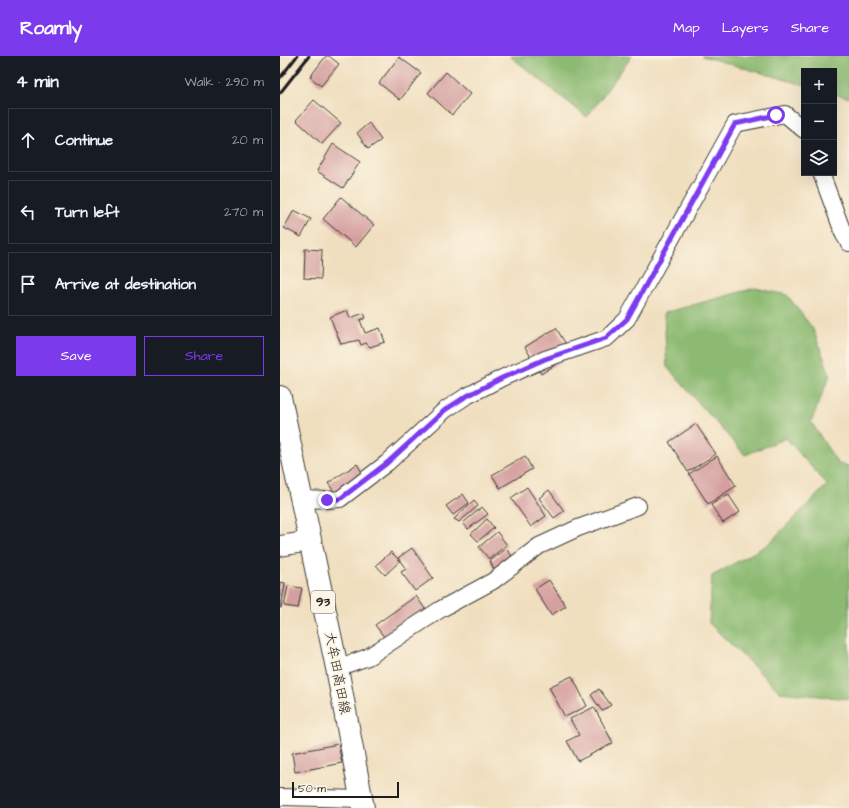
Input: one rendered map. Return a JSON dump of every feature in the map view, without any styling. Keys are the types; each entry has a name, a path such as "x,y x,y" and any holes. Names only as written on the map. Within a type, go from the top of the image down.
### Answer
{"main road":[{"name":"大牟田高田線","path":"280,397 337,668 362,803"}],"street":[{"path":"302,499 340,499 387,463 445,410 465,397 502,378 545,359 606,338 627,319 735,124 785,114 801,127"},
{"path":"822,176 844,235 849,243"},
{"path":"337,668 368,657 441,609 493,581 539,546 578,528 638,506"},
{"path":"280,546 310,541"},
{"path":"282,796 362,803"}],"green space":[{"path":"510,56 632,56 587,117"},
{"path":"702,56 849,56 849,98 837,95 837,68 801,68 801,84"},
{"path":"755,288 787,295 813,329 830,375 811,422 838,464 849,466 849,699 780,692 709,623 712,576 767,545 827,485 786,438 745,455 667,367 664,313"}],"building":[{"path":"326,56 329,56 339,64 321,86 310,77"},
{"path":"399,57 421,73 400,100 379,83"},
{"path":"446,72 470,94 452,115 428,93"},
{"path":"314,100 341,123 322,144 296,120"},
{"path":"369,123 381,140 368,149 357,133"},
{"path":"333,144 360,162 343,188 317,171"},
{"path":"341,197 374,225 356,247 323,219"},
{"path":"294,210 311,219 301,237 284,228"},
{"path":"305,249 322,250 321,279 304,278"},
{"path":"347,310 350,318 364,313 366,318 360,320 365,333 380,328 385,342 370,347 366,343 361,345 359,340 341,344 330,317"},
{"path":"556,328 572,354 541,374 525,347"},
{"path":"696,424 716,454 688,472 669,442"},
{"path":"525,456 532,469 500,488 492,475"},
{"path":"717,456 736,486 708,504 689,474"},
{"path":"357,464 365,477 337,496 328,483"},
{"path":"527,487 546,516 531,527 511,498"},
{"path":"549,490 564,511 554,518 539,498"},
{"path":"463,494 469,503 453,515 446,506"},
{"path":"728,494 740,512 723,523 711,505"},
{"path":"474,500 478,506 459,522 454,519"},
{"path":"482,507 488,514 468,529 463,523"},
{"path":"487,519 494,528 478,541 471,534"},
{"path":"497,532 507,545 489,559 479,547"},
{"path":"412,548 433,578 415,591 401,572 406,569 398,558"},
{"path":"506,549 512,556 494,570 490,561"},
{"path":"391,552 400,561 385,575 376,565"},
{"path":"549,580 566,606 551,615 535,589"},
{"path":"280,582 285,583 281,608 280,608"},
{"path":"288,586 302,588 298,608 284,606"},
{"path":"416,596 428,613 388,642 375,625"},
{"path":"572,676 587,706 565,717 549,687"},
{"path":"599,689 611,705 602,711 591,695"},
{"path":"594,707 613,743 578,761 567,741 579,735 570,719"},
{"path":"338,744 342,763 295,772 292,753"}],"railway":[{"path":"280,78 297,56"},
{"path":"280,93 309,56"}],"route":[{"path":"327,500 340,499 387,463 445,410 465,397 502,378 545,359 606,338 627,319 735,124 776,115"}]}
